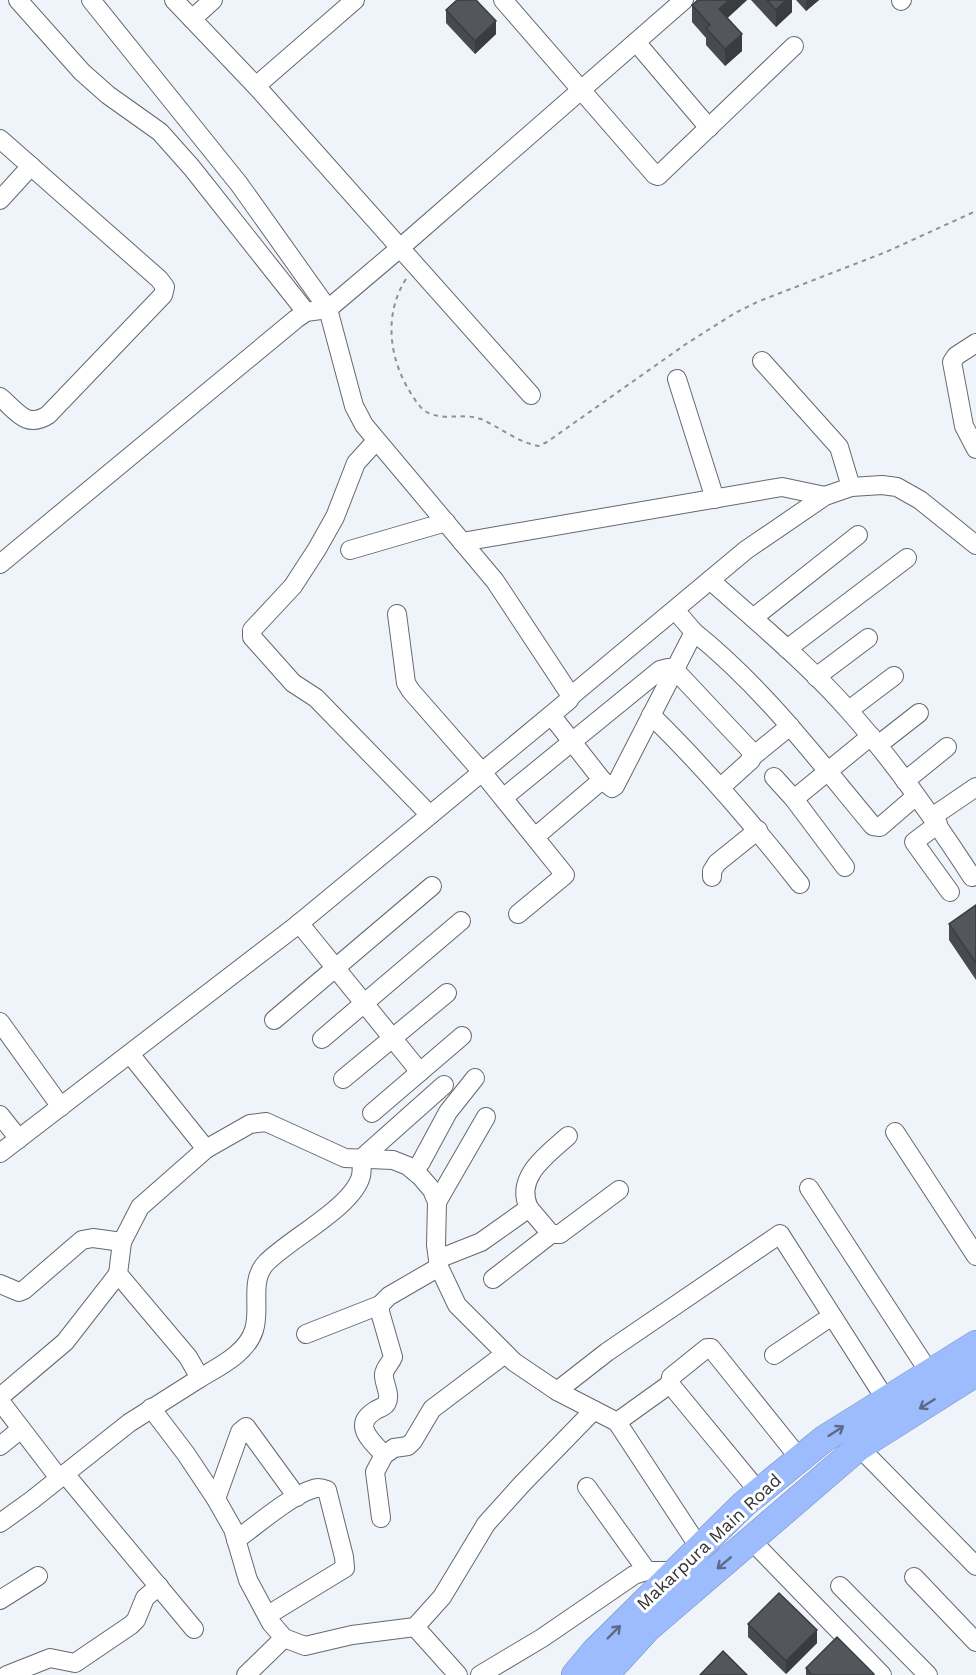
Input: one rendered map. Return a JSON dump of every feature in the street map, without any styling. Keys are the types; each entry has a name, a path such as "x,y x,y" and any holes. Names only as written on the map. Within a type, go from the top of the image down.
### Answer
{"highway":[{"name":"Makarpura Main Road","path":"574,1675 699,1547 759,1492 824,1439 976,1344"},
{"name":"Makarpura Main Road","path":"605,1675 647,1629 859,1447 976,1373"}],"street":[{"path":"18,0 82,72 108,95 160,132 192,168 306,312"},
{"path":"91,0 240,184 328,309 354,406 364,425 375,441 495,581 571,696"},
{"path":"174,0 256,86 531,395"},
{"path":"192,19 213,0"},
{"path":"256,86 356,0"},
{"path":"503,0 658,176 794,46"},
{"path":"0,564 306,312 328,309 684,0"},
{"path":"636,42 709,128"},
{"path":"0,139 159,279 165,287 163,295 48,415 38,422 28,421 0,397"},
{"path":"0,200 32,166"},
{"path":"976,343 956,356 952,362 976,449"},
{"path":"762,361 839,447 851,487"},
{"path":"677,379 715,499"},
{"path":"375,441 356,463 335,518 317,549 293,586 252,630 252,637 293,683 316,698 430,815"},
{"path":"0,1153 299,923 551,716 571,696 746,550 825,496 851,487 882,484 897,488 920,500 976,545"},
{"path":"462,542 782,487 825,496"},
{"path":"351,550 446,522"},
{"path":"753,618 858,535"},
{"path":"787,649 907,558"},
{"path":"710,580 787,649 849,710 935,820 972,878"},
{"path":"675,610 694,632 722,654 790,726 873,826 877,828 916,796"},
{"path":"397,614 406,683 565,875 518,914"},
{"path":"551,716 602,780 612,788 694,632"},
{"path":"816,677 868,638"},
{"path":"503,798 660,670 668,668 674,669 751,751 752,757"},
{"path":"849,710 894,676"},
{"path":"794,800 828,772 919,713"},
{"path":"651,715 721,787 800,884"},
{"path":"721,787 752,757 790,726"},
{"path":"905,781 947,747"},
{"path":"774,777 845,867"},
{"path":"535,837 602,780"},
{"path":"950,892 914,842 935,820 975,791"},
{"path":"712,877 712,870 717,863 758,830"},
{"path":"274,1020 432,886"},
{"path":"322,1039 460,921"},
{"path":"299,923 420,1072"},
{"path":"343,1079 447,993"},
{"path":"0,1022 61,1107"},
{"path":"372,1113 462,1036"},
{"path":"130,1054 206,1149"},
{"path":"414,1171 448,1112 475,1078"},
{"path":"0,1523 151,1408 228,1361 244,1346 254,1329 257,1278 264,1264 336,1208 361,1178 362,1158 444,1085"},
{"path":"0,1115 19,1138"},
{"path":"437,1202 486,1117"},
{"path":"194,1629 21,1429 0,1399 65,1342 118,1274 122,1242 140,1207 206,1149 250,1124 266,1122 345,1158 393,1160 414,1171 432,1190 437,1202 436,1245 439,1263 457,1305 514,1362 557,1391 617,1422 699,1547"},
{"path":"895,1132 976,1256"},
{"path":"551,1234 529,1208 526,1202 526,1186 532,1171 568,1136"},
{"path":"809,1188 929,1372"},
{"path":"493,1279 551,1234 560,1234 619,1190"},
{"path":"306,1334 380,1305 389,1296 439,1263 481,1242 529,1208"},
{"path":"557,1391 607,1352 778,1234 782,1235 886,1400"},
{"path":"0,1284 19,1292 82,1240 93,1238 122,1242"},
{"path":"118,1274 188,1357 200,1378"},
{"path":"380,1305 393,1357 384,1375 388,1398 385,1405 364,1420 364,1428 368,1437 384,1455"},
{"path":"774,1355 832,1316"},
{"path":"617,1422 669,1384 671,1377 707,1348 711,1348 800,1459"},
{"path":"381,1518 375,1472 384,1455 394,1448 408,1446 413,1442 432,1409 505,1354"},
{"path":"669,1384 759,1492"},
{"path":"151,1408 186,1454 233,1529 248,1580 271,1623 284,1638 305,1646 352,1635 415,1628 442,1597 486,1524 594,1410"},
{"path":"216,1499 240,1432 246,1427 297,1497"},
{"path":"0,1446 21,1429"},
{"path":"859,1447 976,1566"},
{"path":"587,1487 647,1571"},
{"path":"236,1540 297,1497 313,1489 327,1490 345,1568 342,1572 268,1615"},
{"path":"751,1540 882,1675"},
{"path":"480,1675 542,1638 634,1575 647,1571 675,1571"},
{"path":"0,1600 38,1576"},
{"path":"914,1576 976,1642"},
{"path":"7,1675 50,1658 75,1664 136,1620 145,1598 159,1586"},
{"path":"840,1586 928,1675"},
{"path":"415,1628 458,1675"},
{"path":"246,1675 284,1638"},
{"path":"830,1654 848,1640"}],"path":[{"path":"414,264 394,303 392,348 397,368 418,406 429,414 475,417 539,446 686,344 750,306 886,252 976,211"}],"building":[{"path":"457,0 476,0 496,21 475,41 446,10"},
{"path":"698,0 729,0 719,9 742,34 725,49 706,28 710,25 692,5"},
{"path":"767,0 786,0 776,10"},
{"path":"976,905 976,963 949,924"},
{"path":"779,1593 817,1630 786,1661 748,1624"},
{"path":"837,1637 874,1675 812,1675 806,1668"},
{"path":"723,1651 747,1675 700,1675"}]}
